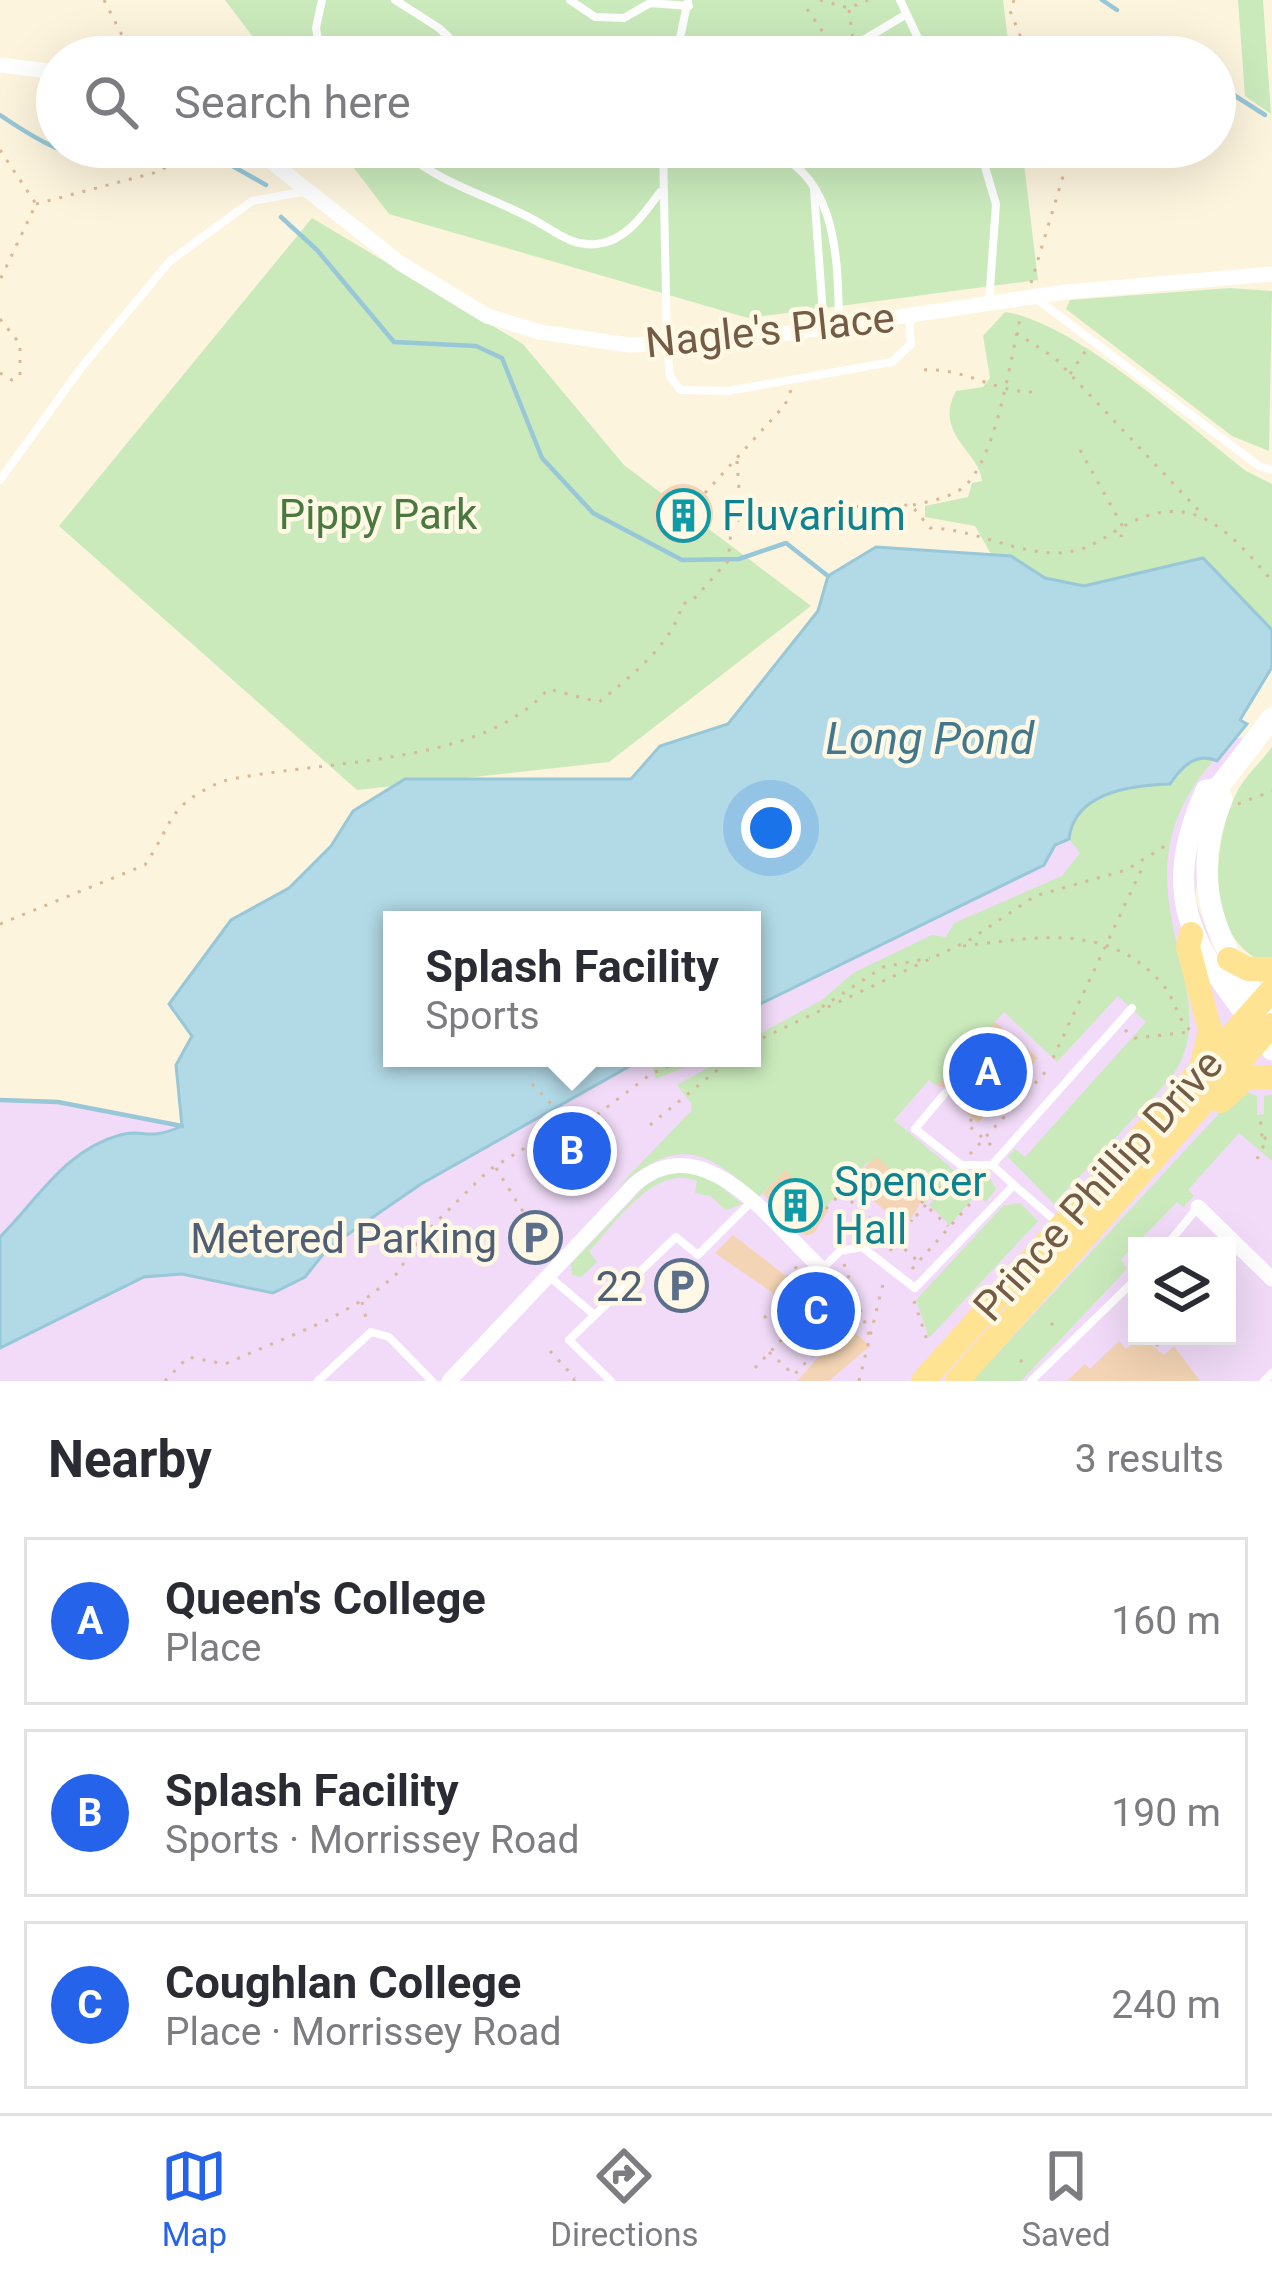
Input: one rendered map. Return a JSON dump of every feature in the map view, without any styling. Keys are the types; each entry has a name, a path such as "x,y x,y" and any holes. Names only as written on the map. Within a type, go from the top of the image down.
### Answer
{"main road":[{"path":"1265,1019 1229,959 1206,892 1207,850 1237,760 1271,719"},
{"path":"1198,1071 1210,1030 1188,946 1185,856 1206,790 1224,795"},
{"path":"1190,934 1265,1019"},
{"path":"1229,959 1249,969 1272,969"},
{"name":"Prince Phillip Drive","path":"957,1381 1198,1071 1265,1019"},
{"name":"Prince Phillip Drive","path":"923,1381 1071,1234 1265,1019"},
{"path":"1071,1234 1107,1224 1232,1089 1253,1076 1272,1077"}],"street":[{"path":"0,65 36,69"},
{"name":"Nagle's Place","path":"279,168 400,263 487,316 540,332 667,345 1029,298 1272,274"},
{"path":"450,1380 635,1184 656,1169 678,1162 700,1165 750,1202 822,1269"},
{"path":"1198,1207 1272,1279"}],"lane":[{"path":"317,36 322,0"},
{"path":"394,0 447,36"},
{"path":"570,0 595,17 624,18 650,3 689,3 681,36"},
{"path":"900,0 917,36"},
{"path":"870,36 906,14"},
{"path":"423,168 536,221 562,239 598,244 634,227 662,190"},
{"path":"663,168 667,345 670,376 681,389 728,391 892,362 911,344 909,316"},
{"path":"790,168 814,188 830,212 831,327"},
{"path":"985,168 996,204 988,305"},
{"path":"814,188 831,327"},
{"path":"0,480 81,368 170,261 253,201 310,192"},
{"path":"1029,298 1189,416 1272,470"},
{"path":"992,1165 1132,1009"},
{"path":"945,1093 915,1129 961,1165 992,1165 1071,1234"},
{"path":"822,1269 840,1251 862,1246 915,1288 1014,1184"},
{"path":"611,1381 569,1340 676,1237 698,1256 750,1202"},
{"path":"1173,1237 1198,1207"},
{"path":"550,1277 592,1313"},
{"path":"1031,1381 1128,1287"},
{"path":"318,1381 371,1332 389,1337 432,1381"},
{"path":"1264,1381 1272,1373"}],"path":[{"path":"104,0 122,36"},
{"path":"820,0 849,8 868,0"},
{"path":"1005,0 1020,36"},
{"path":"1010,11 1014,0"},
{"path":"848,36 849,8"},
{"path":"807,9 826,36"},
{"path":"0,150 35,204"},
{"path":"35,204 164,168"},
{"path":"0,924 145,865 166,818 195,793 223,782 453,745 526,715 548,688 598,702 630,677 682,604 692,601 728,561 732,521 911,505 942,498 966,484 982,456 1004,389 1064,168"},
{"path":"0,280 35,204"},
{"path":"0,319 20,344 20,376 12,380 0,373"},
{"path":"1016,333 1070,374 1202,514 1224,527 1272,580"},
{"path":"1070,374 1087,348"},
{"path":"924,370 952,370 1004,389 1038,392"},
{"path":"704,493 785,405 794,382"},
{"path":"1080,450 1123,527 1121,537"},
{"path":"737,459 741,519"},
{"path":"911,505 930,528 958,529 1052,553 1082,551 1123,527 1186,511 1202,514"},
{"path":"1224,795 1248,803 1272,791"},
{"path":"761,1038 956,946 1035,896 1145,862 1172,842"},
{"path":"1053,1058 1111,943 1145,862"},
{"path":"992,925 994,942"},
{"path":"956,946 1111,943 1166,988 1177,1014 1192,1032 1136,1038 1118,1024"},
{"path":"821,1008 883,967 932,958"},
{"path":"578,1130 651,1074 668,1067"},
{"path":"650,1125 721,1067"},
{"path":"966,1159 1050,1067"},
{"path":"532,1084 555,1108"},
{"path":"1257,1159 1263,1136 1260,1115"},
{"path":"972,1119 968,1124 1001,1154"},
{"path":"165,1381 188,1357 225,1364 362,1300 395,1276 423,1235 495,1166 566,1123 611,1162"},
{"path":"1263,1136 1272,1145"},
{"path":"495,1166 527,1218"},
{"path":"890,1251 923,1203 956,1171"},
{"path":"826,1209 858,1175"},
{"path":"842,1192 919,1262"},
{"path":"912,1270 978,1195"},
{"path":"923,1203 950,1227"},
{"path":"883,1230 893,1219"},
{"path":"840,1251 872,1344"},
{"path":"860,1381 885,1273"},
{"path":"915,1288 913,1297 928,1343"},
{"path":"362,1300 371,1332"},
{"path":"777,1326 799,1301"},
{"path":"764,1316 812,1355"},
{"path":"1051,1323 1057,1329"},
{"path":"769,1352 794,1375 838,1328"},
{"path":"755,1368 787,1334"},
{"path":"550,1351 575,1378"},
{"path":"1020,1360 1026,1365"}],"shaded area":[{"path":"876,547 1069,585 1119,582 1272,630 1272,667 1240,720 1247,724 1236,738 1256,737 1204,820 1195,899 1214,949 1272,1031 1272,1381 0,1381 0,1100 58,1102 182,1126 176,1065 192,1036 169,1004 231,920 289,888 331,846 353,811 405,779 631,778 660,746 728,724 818,611 828,576"}],"green space":[{"path":"225,0 1003,0 1007,36 252,36"},
{"path":"1238,0 1263,0 1271,114 1245,96"},
{"path":"354,168 1025,168 1038,280 748,318 389,214"},
{"name":"Pippy Park","path":"312,218 523,344 624,465 811,606 609,762 357,790 59,526"},
{"path":"1230,288 1272,291 1269,451 1232,436 1066,309 1070,300"},
{"path":"1005,312 1063,334 1096,354 1246,471 1272,484 1272,630 1203,558 1133,580 1078,586 1051,580 991,554 975,526 925,517 925,506 968,497 972,483 982,481 953,430 950,406 956,391 983,387 990,378 983,336"},
{"path":"1272,747 1272,959 1264,962 1245,950 1231,932 1222,911 1219,861 1237,792"},
{"path":"1215,759 1183,806 1169,850 1168,893 1189,1009 1186,1045 1170,1079 1054,1204 1008,1157 1015,1149 1025,1157 1146,1022 1118,996 1057,1062 1004,1012 937,1086 929,1080 894,1120 954,1170 925,1203 868,1162 825,1208 785,1171 759,1197 721,1167 688,1154 655,1161 615,1190 691,1111 691,1103 677,1085 710,1067 761,1067 761,1033 822,1000 853,973 932,935 946,937 954,923 1062,876 1080,853 1069,839 1083,809 1111,793 1178,777 1184,764"},
{"path":"655,1067 685,1067 656,1079"},
{"path":"1236,1095 1257,1096 1257,1115 1264,1114 1264,1096 1272,1095 1272,1161 1239,1133 1188,1190 1194,1196 1183,1207 1177,1202 1143,1237 1128,1237 1128,1252 1121,1259 1127,1269 1021,1381 972,1381"},
{"path":"670,1171 704,1173 742,1204 726,1210 710,1196 695,1193 697,1181 666,1180 637,1199 589,1251 597,1262 581,1277 572,1275 571,1264 645,1186"},
{"path":"957,1172 990,1178 996,1189 986,1202 976,1194 950,1225 929,1205"},
{"path":"1020,1203 1038,1221 929,1338 916,1300 1003,1206"}],"water":[{"name":"Long Pond","path":"876,547 1011,556 1045,578 1084,586 1203,558 1272,630 1272,667 1240,720 1247,724 1217,761 1195,760 1170,784 1123,789 1093,801 1073,823 1069,839 1055,845 1044,865 761,1004 761,911 383,911 383,1067 628,1067 421,1184 328,1248 305,1277 273,1293 182,1274 144,1277 0,1348 0,1237 83,1152 120,1135 161,1133 182,1126 176,1065 192,1036 169,1004 231,920 289,888 331,846 353,811 405,779 631,779 660,746 728,724 818,611 828,576"}],"building":[{"name":"Fluvarium","path":"683,484 705,492 713,514 705,536 683,544 661,536 653,514 661,492"},
{"path":"995,1022 1038,1058 978,1123 951,1099 951,1088 937,1086"},
{"path":"877,1157 923,1198 911,1219 906,1214 898,1222 854,1184 860,1177 857,1173"},
{"name":"Spencer Hall","path":"785,1170 828,1211 814,1233 805,1236 763,1194"},
{"path":"733,1235 786,1276 809,1304 815,1297 870,1346 829,1381 797,1381 826,1349 770,1291 715,1253"},
{"path":"1119,1341 1126,1349 1151,1345 1164,1355 1174,1346 1200,1381 1067,1381 1085,1364 1090,1369"}],"waterway":[{"path":"1102,0 1117,10"},
{"path":"1236,96 1265,115"},
{"path":"0,115 36,138"},
{"path":"236,168 266,185"},
{"path":"281,217 317,250 394,342 476,346 502,358 542,458 593,513 682,560 739,559 786,543 828,576"},
{"path":"0,1100 58,1102 182,1126"}],"place":[{"name":"Fluvarium","path":"683,515"},
{"name":"Queen's College","path":"988,1072"},
{"name":"Splash Facility","path":"572,1151"},
{"name":"Spencer Hall","path":"795,1205"},
{"name":"Metered Parking","path":"536,1238"},
{"name":"22","path":"682,1286"},
{"name":"Coughlan College","path":"816,1311"}]}
